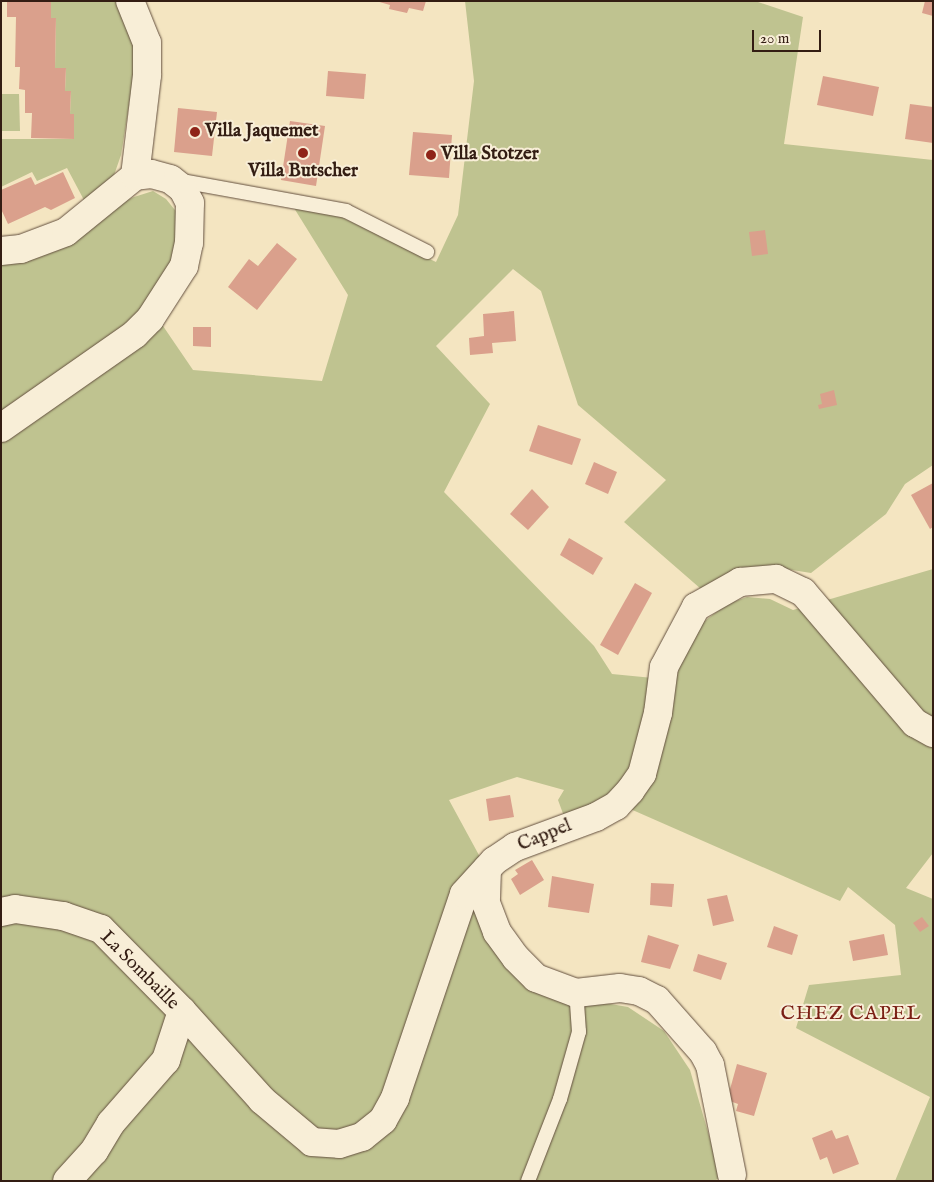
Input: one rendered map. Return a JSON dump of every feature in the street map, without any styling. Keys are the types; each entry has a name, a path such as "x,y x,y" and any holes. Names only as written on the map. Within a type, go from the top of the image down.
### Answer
{"street":[{"path":"130,1 139,16 147,43 147,75 135,176"},
{"path":"1,251 21,249 66,232 135,176 150,174 170,179 183,189 190,203 190,221 184,266 166,297 150,319 135,334 1,428"},
{"name":"Cappel","path":"182,1011 262,1100 312,1142 339,1144 362,1137 383,1120 395,1098 464,894 487,869 515,847 596,817 616,806 630,791 642,774 658,713 664,667 696,607 740,582 776,579 803,592 916,723 933,733"},
{"path":"487,869 486,903 497,932 516,958 536,978 576,993 620,988 640,991 657,1000 703,1052 710,1065 732,1175"},
{"name":"La Sombaille","path":"8,911 63,916 100,929 182,1011 166,1060 111,1123 94,1151 67,1181"}],"lane":[{"path":"170,179 197,181 346,212 428,252"},
{"path":"528,1181 560,1099 579,1032 576,993"}],"green space":[{"path":"51,1 116,1 135,44 134,75 121,155 112,181 85,202 67,168 37,181 32,172 1,187 1,139 74,139 74,115 70,114 71,91 65,91 66,69 55,68 56,18 51,18"},
{"path":"465,1 755,1 803,17 784,144 933,160 933,465 905,484 886,514 811,573 767,566 701,589 624,522 666,480 578,405 541,291 513,269 436,346 490,404 444,492 594,646 612,674 653,678 640,752 617,793 565,819 558,800 564,790 517,777 449,800 480,857 535,991 628,1007 664,1031 690,1070 721,1177 714,1181 1,1181 1,261 134,197 153,191 166,199 179,215 179,245 169,274 148,304 193,370 322,381 348,295 294,208 339,216 436,262 458,215 474,81"},
{"path":"1,94 19,94 20,131 1,131"},
{"path":"933,569 933,853 906,888 933,899 933,1181 895,1181 930,1097 796,1028 809,985 901,975 895,925 848,887 840,901 628,808 686,650 702,623 727,604 747,597 770,599 793,610"}],"building":[{"path":"7,1 51,1 51,18 56,18 55,68 66,68 65,91 71,91 70,114 74,114 74,139 31,138 32,113 25,113 25,90 19,89 20,67 15,67 16,17 7,17"},
{"path":"376,1 426,1 423,11 409,8 407,13 389,9 390,5"},
{"path":"925,1 933,1 933,16 922,13"},
{"path":"328,71 366,74 364,99 326,96"},
{"path":"823,76 879,87 873,116 817,105"},
{"path":"910,104 933,107 933,143 905,139"},
{"name":"Villa Jaquemet","path":"178,108 217,112 212,156 174,152"},
{"name":"Villa Butscher","path":"290,121 325,126 316,186 281,180"},
{"name":"Villa Stotzer","path":"413,132 452,135 449,178 409,175"},
{"path":"63,172 75,198 51,210 45,207 8,224 1,209 1,190 31,177 35,185"},
{"path":"765,230 768,254 752,256 749,232"},
{"path":"277,243 297,259 257,310 228,287 249,259 258,266"},
{"path":"514,311 516,341 492,343 493,353 470,355 469,338 484,336 483,314"},
{"path":"193,327 211,327 211,347 193,346"},
{"path":"834,390 837,405 819,409 818,405 822,404 820,394"},
{"path":"538,425 581,439 572,465 529,451"},
{"path":"594,462 617,472 608,494 585,484"},
{"path":"933,483 933,527 930,529 911,495"},
{"path":"532,489 549,507 528,530 510,514"},
{"path":"569,538 603,558 593,575 560,555"},
{"path":"635,583 652,593 618,655 600,645"},
{"path":"510,795 514,817 489,821 486,799"},
{"path":"532,860 544,880 520,895 511,879 518,874 515,870"},
{"path":"552,876 594,884 589,913 548,907"},
{"path":"651,883 674,884 672,907 650,905"},
{"path":"727,895 734,921 713,926 707,899"},
{"path":"922,917 929,926 920,932 913,923"},
{"path":"774,926 798,935 792,955 767,947"},
{"path":"884,934 888,955 853,961 849,941"},
{"path":"648,935 679,945 670,969 641,962"},
{"path":"698,954 727,963 721,980 693,971"},
{"path":"737,1064 767,1073 754,1116 736,1111 738,1104 727,1100"},
{"path":"832,1130 836,1139 848,1135 859,1164 833,1174 827,1157 820,1160 812,1138"}],"place":[{"name":"Villa Jaquemet","path":"195,132"},
{"name":"Villa Butscher","path":"303,153"},
{"name":"Villa Stotzer","path":"431,155"}],"district":[{"name":"CHEZ CAPEL","path":"851,1013"}]}
